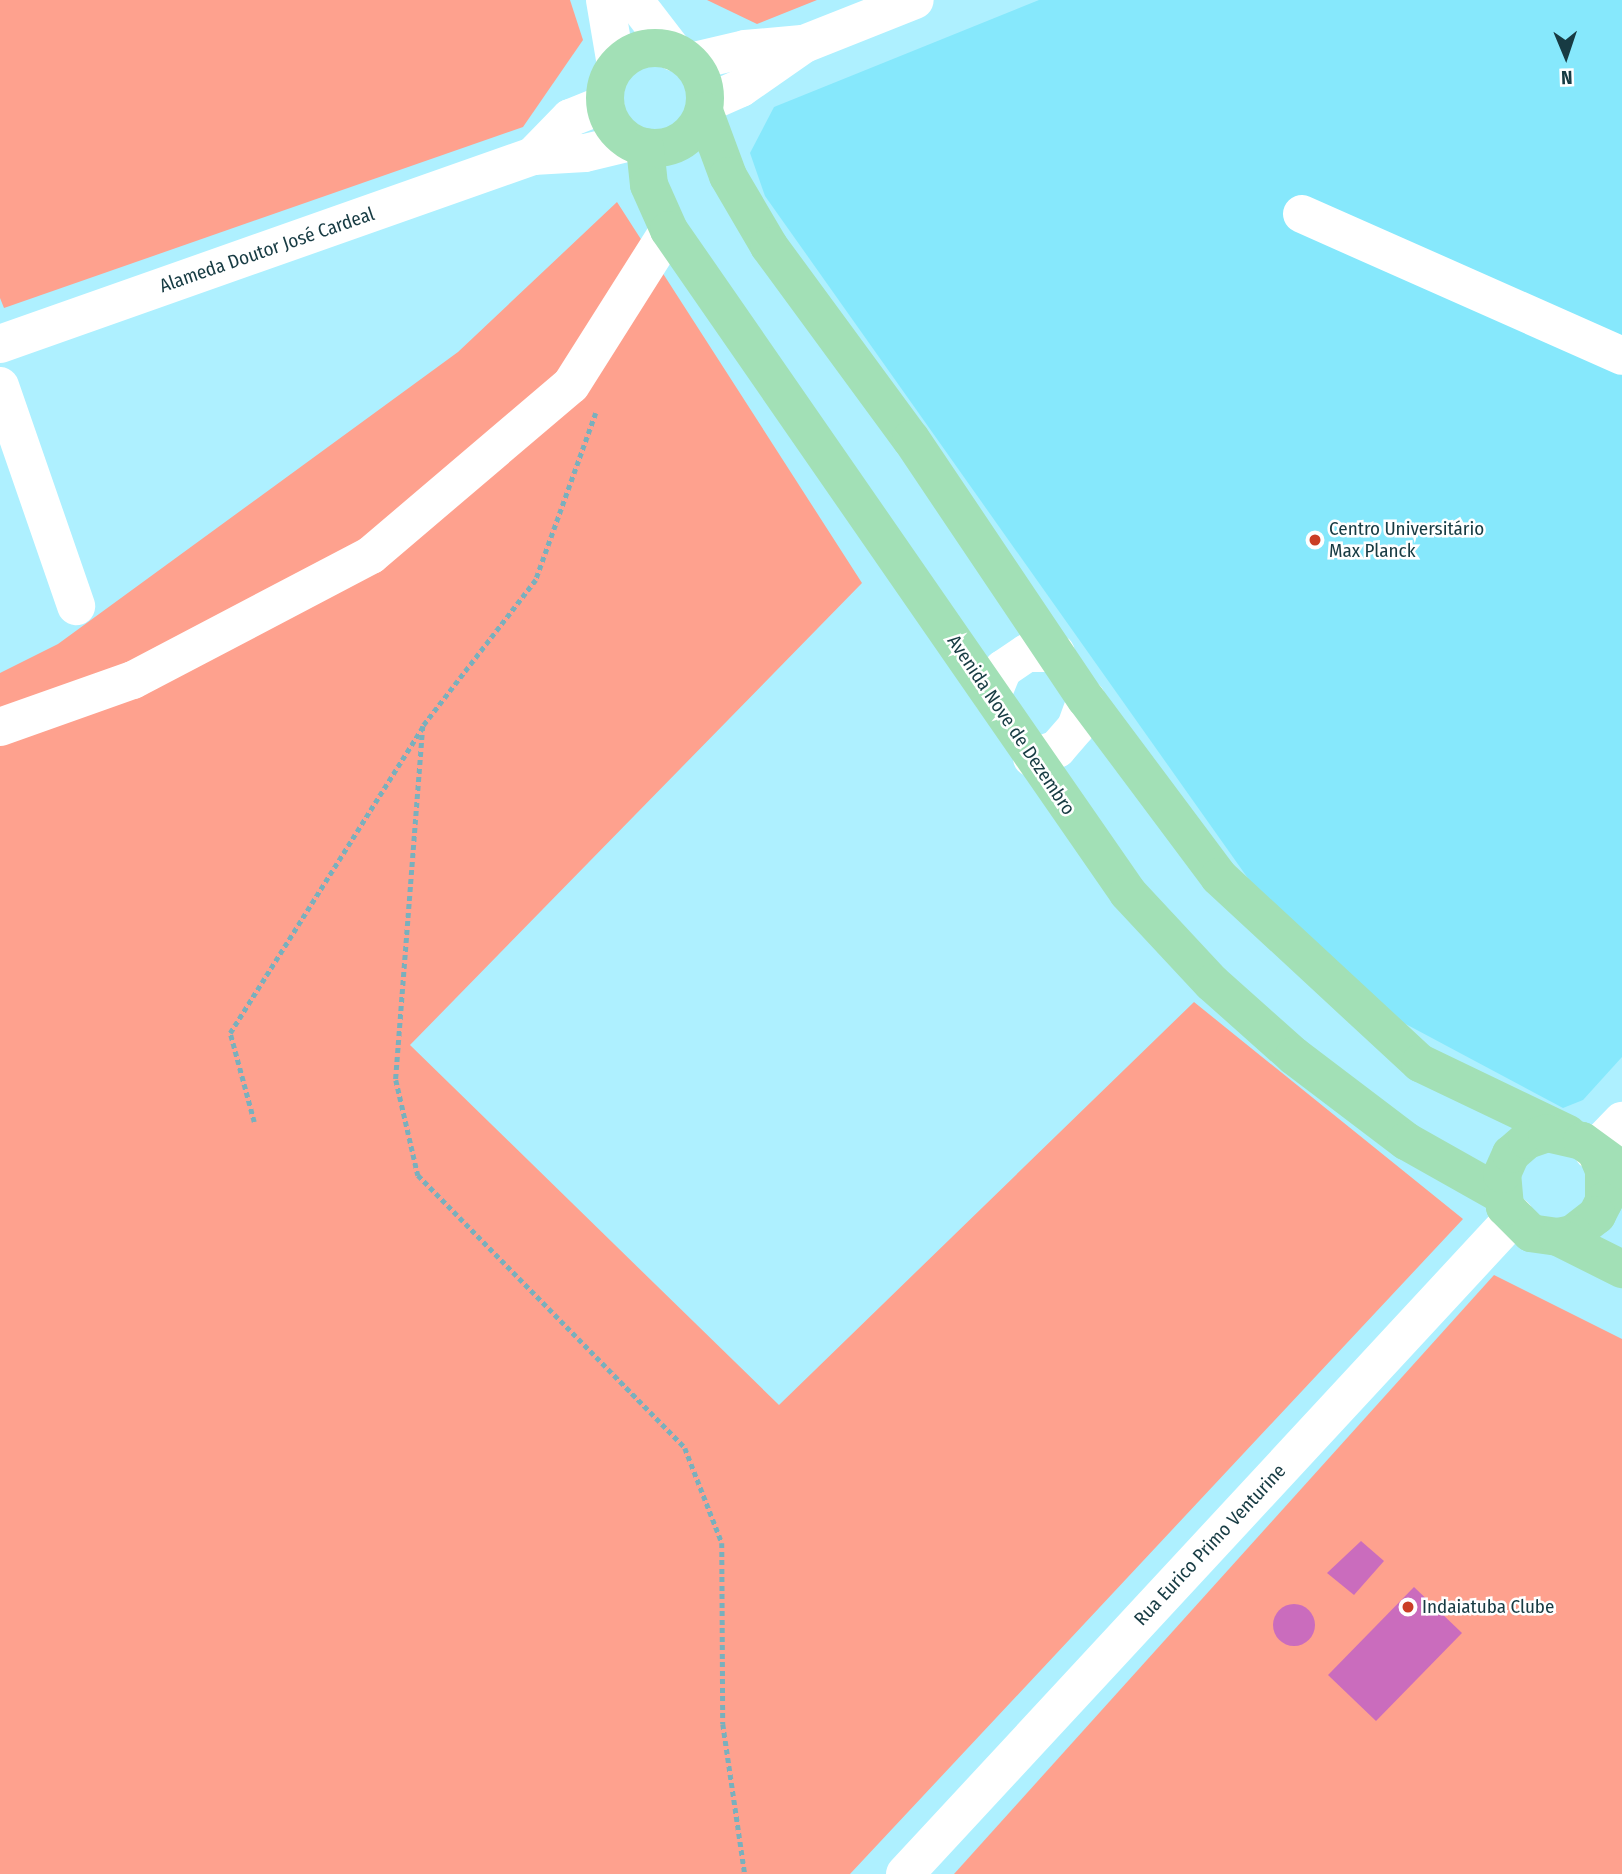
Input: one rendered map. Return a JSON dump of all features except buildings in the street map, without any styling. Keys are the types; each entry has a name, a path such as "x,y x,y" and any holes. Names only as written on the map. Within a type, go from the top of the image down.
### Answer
{"main road":[{"path":"705,107 688,136 660,148 638,145 613,126 605,104 616,65 643,50 682,57 703,81 705,107 728,176 769,246 911,439 1086,699 1219,877 1420,1063 1595,1153 1604,1170 1604,1201 1586,1226 1558,1237"},
{"name":"Avenida Nove de Dezembro","path":"638,145 649,185 669,230 1128,893 1212,983 1294,1056 1406,1141 1508,1206"},
{"path":"1595,1153 1547,1133 1527,1140 1511,1154 1502,1174 1508,1206 1531,1233 1558,1237 1622,1269"}],"street":[{"path":"605,0 616,65"},
{"path":"634,0 682,57 804,44"},
{"path":"705,107 741,88 804,44 915,0"},
{"name":"Alameda Doutor José Cardeal","path":"533,156 570,118 605,104"},
{"name":"Alameda Doutor José Cardeal","path":"0,344 533,156 585,153 638,145"},
{"path":"1302,214 1622,356"},
{"path":"0,727 133,680 370,555 571,385 669,230"},
{"path":"0,386 76,606"},
{"path":"992,696 1003,669 1027,653 1056,653"},
{"path":"1032,758 1057,749 1076,727 1086,699"},
{"path":"1595,1153 1622,1121"},
{"name":"Rua Eurico Primo Venturine","path":"905,1874 1508,1206"}],"path":[{"path":"254,1122 230,1033 423,726 536,580 597,410"},
{"path":"423,726 396,1080 418,1175 685,1448 722,1544 723,1724 745,1874"}],"shaded area":[{"path":"0,0 570,0 583,40 523,127 4,308 0,298"},
{"path":"707,0 817,0 757,24"},
{"name":"Centro Universitário Max Planck","path":"1039,0 1622,0 1622,1057 1583,1100 1563,1108 1400,1021 1252,884 765,196 750,153 774,107"},
{"path":"617,202 862,583 410,1045 779,1405 1194,1002 1463,1219 850,1874 0,1874 0,673 58,644 458,352"},
{"name":"Indaiatuba Clube","path":"1494,1275 1622,1339 1622,1874 954,1874"},
{"path":"1361,1541 1384,1561 1354,1595 1327,1573"},
{"path":"1414,1587 1462,1633 1376,1721 1328,1675"},
{"path":"1294,1604 1309,1610 1315,1625 1309,1640 1294,1646 1279,1640 1273,1625 1279,1610"}],"place":[{"name":"Centro Universitário Max Planck","path":"1315,540"},
{"name":"Indaiatuba Clube","path":"1408,1607"}]}
